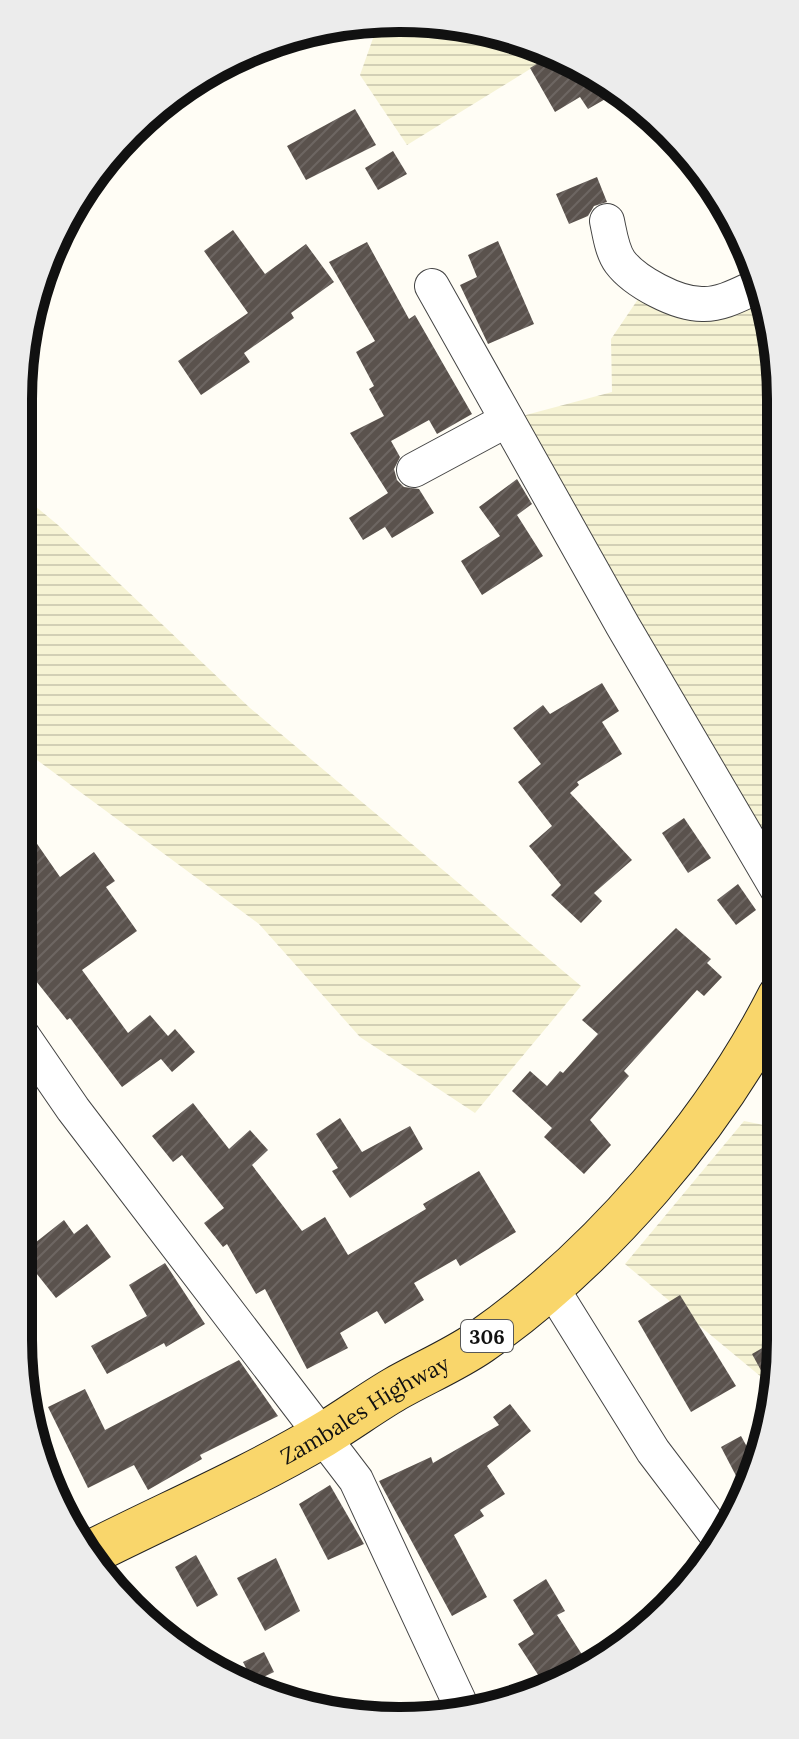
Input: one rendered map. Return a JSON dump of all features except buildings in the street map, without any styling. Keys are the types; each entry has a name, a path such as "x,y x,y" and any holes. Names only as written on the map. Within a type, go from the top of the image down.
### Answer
{"main road":[{"name":"Zambales Highway","path":"98,1549 322,1436 393,1390 478,1343 551,1287 649,1184 767,1042"}],"street":[{"path":"607,221 614,251 622,264 679,299 700,304 718,303 750,289"},
{"path":"432,286 767,871"},
{"path":"414,470 507,420"},
{"path":"32,1049 73,1109 356,1480 459,1702"},
{"path":"551,1287 653,1451 713,1531"}],"shaded area":[{"path":"375,33 424,33 471,39 543,61 407,145 360,75"},
{"path":"649,283 679,299 749,287 764,352 767,400 767,871 507,420 612,392 611,339"},
{"path":"32,504 250,708 581,986 475,1113 360,1037 259,924 32,756"},
{"path":"744,1121 767,1125 765,1380 625,1264"}]}
